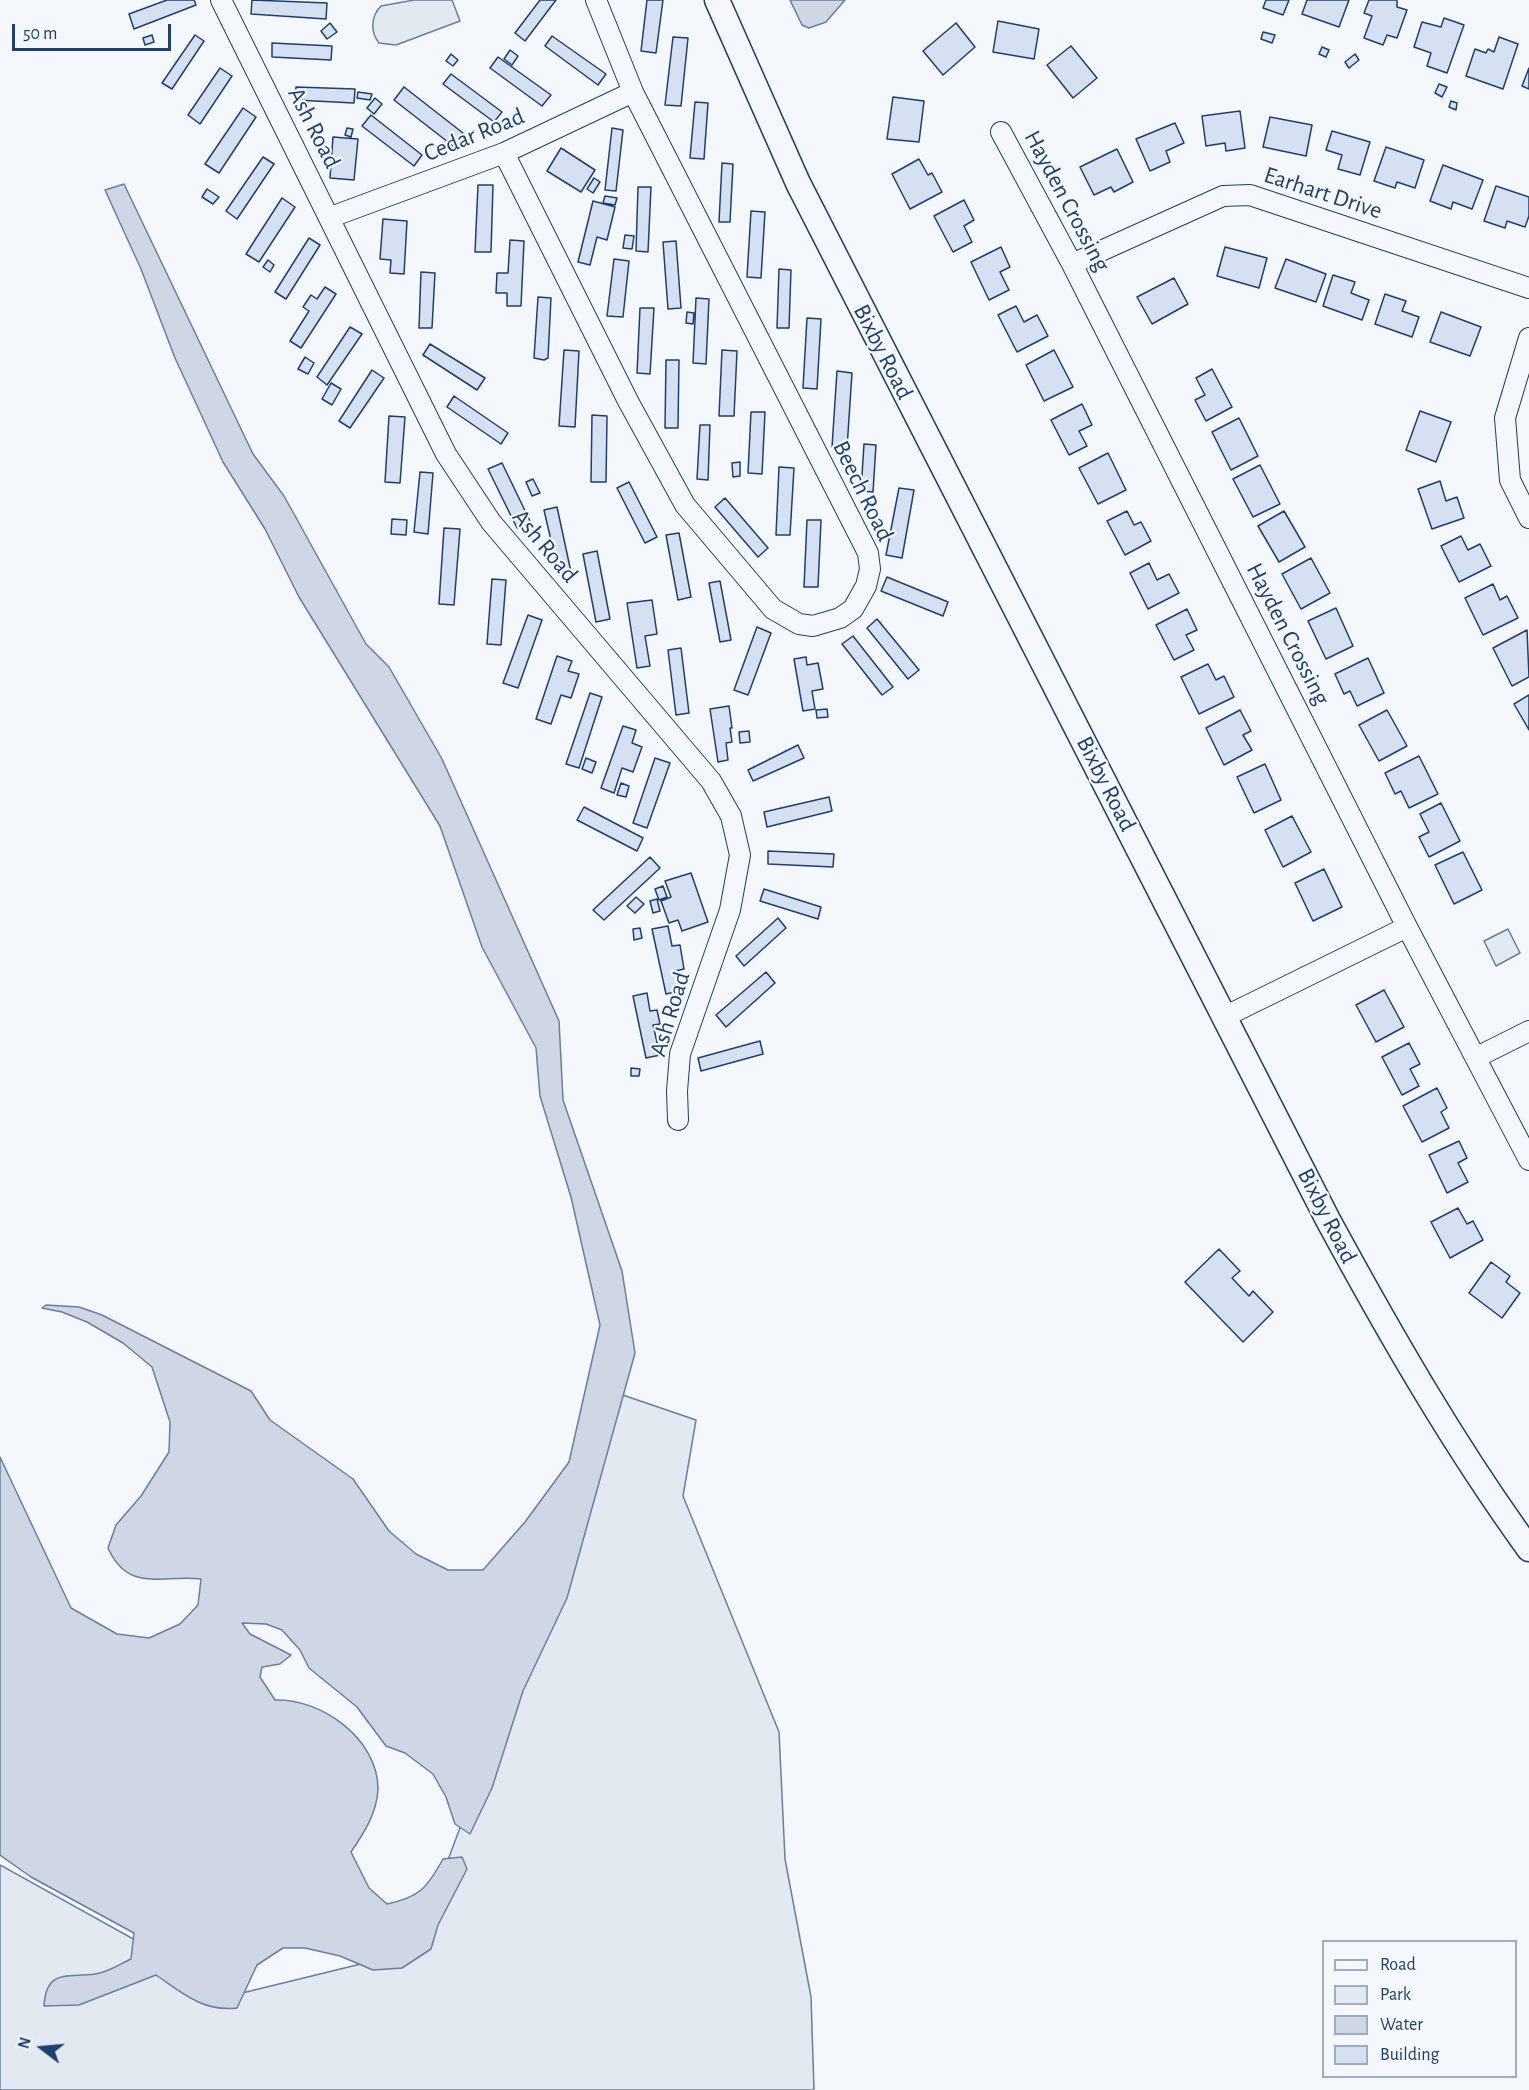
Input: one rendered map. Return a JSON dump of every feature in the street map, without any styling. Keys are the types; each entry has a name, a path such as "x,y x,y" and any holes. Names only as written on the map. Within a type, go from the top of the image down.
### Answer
{"street":[{"name":"Ash Road","path":"221,0 331,217 446,454 472,496 503,536 711,781 731,816 740,855 732,899 680,1054 676,1090 678,1120"},
{"name":"Beech Road","path":"504,153 628,401 685,505 773,609 799,624 813,626 840,618 857,604 866,586 870,569 868,552 633,92 596,0"},
{"name":"Bixby Road","path":"717,0 798,183 1224,1017 1386,1327 1462,1453 1529,1549"},
{"name":"Cedar Road","path":"331,217 504,153 633,92"},
{"name":"Hayden Crossing","path":"1001,132 1072,264 1407,927 1529,1160"},
{"name":"Earhart Drive","path":"1072,264 1215,199 1223,196 1250,195 1529,288"},
{"path":"1529,338 1505,418 1510,480 1529,518"},
{"path":"1224,1017 1407,927"},
{"path":"1477,1057 1529,1030"}],"green space":[{"path":"414,0 452,0 460,21 396,45 379,43 373,29 375,14 381,6"},
{"path":"1508,929 1520,953 1496,966 1484,941"},
{"path":"611,1391 696,1420 683,1496 779,1732 785,1859 811,1997 814,2090 0,2090 0,1865 234,1995 414,1951 557,1568"}],"water":[{"path":"790,0 845,0 826,22 809,28 802,25"},
{"path":"124,184 253,454 284,496 366,644 389,667 442,759 559,1021 563,1100 622,1271 635,1353 567,1598 523,1691 492,1788 470,1834 455,1824 446,1797 433,1774 405,1753 386,1746 357,1707 309,1668 300,1650 282,1630 266,1624 242,1623 250,1634 291,1655 280,1664 262,1667 260,1677 275,1700 292,1701 327,1714 357,1738 368,1753 375,1770 377,1798 369,1822 351,1852 369,1888 387,1904 407,1898 421,1890 443,1859 462,1857 467,1869 438,1925 431,1949 402,1968 373,1970 340,1956 305,1948 283,1948 257,1965 237,2008 203,2004 156,1975 79,2005 44,2006 49,1986 54,1980 60,1977 100,1973 131,1959 134,1933 31,1877 0,1855 0,1457 71,1608 117,1634 149,1638 180,1624 198,1605 201,1579 136,1577 126,1572 116,1562 108,1548 116,1525 141,1496 169,1452 170,1422 152,1367 123,1343 87,1322 62,1312 42,1308 46,1305 79,1307 102,1315 251,1391 270,1420 353,1479 389,1531 416,1554 448,1570 483,1570 525,1522 569,1462 600,1325 571,1197 540,1096 536,1048 482,947 440,826 299,597 265,529 223,462 175,358 141,269 105,190"}],"building":[{"path":"167,0 194,0 196,5 134,29 129,14"},
{"path":"252,0 327,3 326,19 251,14"},
{"path":"540,0 556,0 525,41 515,33"},
{"path":"647,0 663,0 656,53 641,51"},
{"path":"1266,0 1289,0 1283,15 1263,8"},
{"path":"1307,0 1349,0 1339,27 1302,14"},
{"path":"1369,0 1397,0 1397,7 1407,10 1397,38 1387,35 1383,45 1364,38 1372,16 1364,13"},
{"path":"1444,18 1464,25 1447,73 1427,66 1431,53 1414,47 1422,22 1441,27"},
{"path":"998,21 1039,29 1034,59 993,52"},
{"path":"330,23 337,32 327,39 321,31"},
{"path":"956,23 975,47 943,75 923,51"},
{"path":"1263,32 1275,35 1272,43 1261,39"},
{"path":"152,35 154,42 145,45 143,38"},
{"path":"195,35 204,41 172,89 162,83"},
{"path":"552,36 606,74 598,85 545,46"},
{"path":"673,37 688,38 681,106 665,105"},
{"path":"1499,37 1518,44 1503,89 1466,76 1475,49 1486,53 1488,49 1494,52"},
{"path":"272,43 332,46 331,60 272,57"},
{"path":"1071,46 1097,78 1073,98 1047,65"},
{"path":"1322,47 1329,50 1326,57 1319,54"},
{"path":"510,50 518,56 512,65 504,59"},
{"path":"451,54 458,60 453,66 446,61"},
{"path":"1355,54 1359,60 1349,68 1345,62"},
{"path":"498,57 551,95 542,106 490,68"},
{"path":"220,68 232,76 200,124 188,115"},
{"path":"1529,68 1529,89 1522,86"},
{"path":"451,74 502,112 494,122 443,84"},
{"path":"1439,84 1447,87 1442,97 1435,93"},
{"path":"296,87 355,89 354,103 295,100"},
{"path":"404,87 463,133 453,146 394,100"},
{"path":"358,92 372,94 370,100 357,98"},
{"path":"893,97 924,101 919,142 887,139"},
{"path":"375,98 382,104 374,114 367,108"},
{"path":"1451,101 1457,103 1456,110 1449,107"},
{"path":"695,102 708,103 704,159 690,158"},
{"path":"243,108 256,117 219,173 205,164"},
{"path":"1240,111 1245,148 1226,151 1225,143 1206,146 1202,116"},
{"path":"371,115 422,155 414,166 362,126"},
{"path":"1270,117 1312,125 1306,156 1263,147"},
{"path":"1175,123 1184,143 1166,151 1170,162 1150,171 1136,139"},
{"path":"347,128 353,129 351,137 345,135"},
{"path":"612,128 623,130 616,191 605,190"},
{"path":"1332,131 1370,142 1360,175 1338,169 1342,155 1326,150"},
{"path":"333,137 358,139 354,180 330,178"},
{"path":"1386,147 1424,160 1415,188 1397,182 1395,188 1374,181"},
{"path":"561,148 595,170 581,192 547,171"},
{"path":"1117,149 1133,182 1114,192 1111,187 1094,195 1080,167"},
{"path":"263,157 274,164 237,219 226,211"},
{"path":"919,159 928,175 932,173 942,192 910,209 892,174"},
{"path":"722,163 733,164 730,222 719,222"},
{"path":"1443,165 1483,180 1472,209 1453,202 1451,209 1430,201"},
{"path":"594,178 600,182 593,193 587,189"},
{"path":"478,185 493,185 491,252 475,252"},
{"path":"1496,186 1529,197 1529,216 1525,227 1507,221 1505,228 1484,221"},
{"path":"638,187 651,187 648,252 636,251"},
{"path":"207,189 219,197 213,204 202,197"},
{"path":"605,196 617,198 615,205 603,203"},
{"path":"282,198 295,207 259,262 246,254"},
{"path":"964,200 974,220 964,226 972,242 953,252 934,216"},
{"path":"593,201 615,207 607,240 597,237 590,265 578,262"},
{"path":"751,211 765,212 761,278 747,277"},
{"path":"383,219 407,221 404,274 390,273 391,260 380,259"},
{"path":"625,235 634,236 632,249 623,248"},
{"path":"309,238 320,245 286,299 275,292"},
{"path":"510,240 524,241 521,306 507,306 507,293 496,293 497,273 508,273"},
{"path":"676,241 681,308 668,309 663,242"},
{"path":"1001,247 1010,267 1000,272 1009,290 989,300 971,262"},
{"path":"1225,247 1267,258 1259,288 1217,276"},
{"path":"614,259 629,261 623,317 607,316"},
{"path":"1286,259 1326,274 1316,302 1275,288"},
{"path":"268,260 274,265 270,272 263,267"},
{"path":"779,269 791,270 789,328 777,328"},
{"path":"421,272 435,273 432,328 419,328"},
{"path":"1333,275 1355,282 1351,293 1369,300 1362,320 1323,306"},
{"path":"1174,278 1188,304 1152,324 1137,297"},
{"path":"325,287 336,294 301,348 290,341 309,311 303,307 311,295 317,299"},
{"path":"1385,294 1406,301 1402,311 1419,317 1412,337 1375,324"},
{"path":"538,297 551,298 548,358 544,360 534,358"},
{"path":"696,298 709,299 706,364 693,363"},
{"path":"1016,306 1024,322 1037,315 1048,336 1017,352 998,315"},
{"path":"640,308 654,308 650,374 637,373"},
{"path":"687,312 694,313 693,324 686,323"},
{"path":"1441,312 1481,327 1470,356 1430,342"},
{"path":"807,318 821,319 817,389 803,388"},
{"path":"350,327 362,334 327,385 317,377"},
{"path":"430,344 485,378 477,390 423,355"},
{"path":"564,350 579,351 575,427 559,426"},
{"path":"722,350 737,351 734,416 719,416"},
{"path":"1054,350 1073,387 1044,401 1026,365"},
{"path":"305,357 314,363 308,374 298,369"},
{"path":"666,360 679,360 678,428 665,428"},
{"path":"1212,369 1232,407 1206,421 1195,400 1205,395 1196,378"},
{"path":"372,370 384,378 350,428 339,421"},
{"path":"837,371 852,373 847,448 832,447"},
{"path":"331,383 341,389 332,405 322,399"},
{"path":"454,396 508,433 501,444 447,407"},
{"path":"1082,404 1092,425 1079,431 1087,446 1069,455 1051,420"},
{"path":"1420,411 1451,422 1436,462 1406,450"},
{"path":"751,412 765,412 762,474 748,473"},
{"path":"592,415 607,416 606,482 591,482"},
{"path":"389,416 405,417 400,483 385,482"},
{"path":"1239,418 1258,456 1231,470 1212,432"},
{"path":"700,425 710,425 708,480 697,479"},
{"path":"864,444 876,445 873,492 861,491"},
{"path":"1108,453 1126,490 1098,504 1079,468"},
{"path":"740,462 740,476 733,477 732,463"},
{"path":"502,463 530,521 517,528 488,469"},
{"path":"1260,465 1280,504 1253,517 1233,479"},
{"path":"779,467 794,468 790,535 776,535"},
{"path":"420,472 433,473 428,534 414,532"},
{"path":"533,479 540,493 532,496 526,482"},
{"path":"1440,481 1446,501 1457,497 1464,518 1432,529 1418,489"},
{"path":"629,482 657,537 645,543 617,488"},
{"path":"899,488 914,490 902,558 886,555"},
{"path":"725,498 768,548 758,557 715,507"},
{"path":"557,507 571,572 559,575 544,510"},
{"path":"1127,511 1134,525 1141,522 1151,541 1125,555 1107,521"},
{"path":"1284,511 1305,547 1279,562 1258,526"},
{"path":"392,519 407,520 406,535 391,534"},
{"path":"807,520 821,520 818,587 804,587"},
{"path":"444,528 460,529 454,605 439,604"},
{"path":"679,533 691,597 678,600 666,535"},
{"path":"1461,536 1468,550 1480,544 1491,566 1459,582 1441,546"},
{"path":"597,551 610,619 596,622 583,554"},
{"path":"1311,558 1330,593 1301,609 1282,574"},
{"path":"1149,563 1157,580 1169,574 1179,593 1148,609 1130,573"},
{"path":"887,577 948,602 943,616 881,591"},
{"path":"492,579 506,580 501,645 487,644"},
{"path":"720,581 731,640 720,642 709,583"},
{"path":"1493,584 1500,600 1507,596 1518,618 1483,635 1465,598"},
{"path":"652,600 657,634 645,636 650,666 637,668 627,603"},
{"path":"1336,608 1353,646 1326,659 1308,621"},
{"path":"1187,609 1197,630 1186,635 1194,650 1174,660 1156,625"},
{"path":"528,615 542,620 518,688 503,683"},
{"path":"877,619 919,670 908,679 867,628"},
{"path":"757,627 771,633 748,695 734,690"},
{"path":"1527,630 1529,677 1512,686 1493,648"},
{"path":"853,636 893,687 882,695 842,644"},
{"path":"681,648 689,713 676,715 668,650"},
{"path":"557,656 572,661 568,671 579,674 571,698 561,695 551,724 536,719"},
{"path":"806,657 807,665 818,663 823,689 812,691 815,709 803,711 794,659"},
{"path":"1368,658 1384,693 1357,706 1350,691 1344,694 1335,674"},
{"path":"1208,664 1216,680 1224,676 1234,697 1199,714 1181,677"},
{"path":"590,693 602,697 579,768 566,764"},
{"path":"1529,695 1529,730 1514,704"},
{"path":"729,706 732,742 726,743 728,760 718,762 710,709"},
{"path":"827,709 828,717 817,718 816,710"},
{"path":"1240,710 1251,731 1243,735 1252,750 1224,765 1206,728"},
{"path":"1387,710 1407,746 1379,761 1359,725"},
{"path":"623,726 636,730 632,743 642,747 633,772 622,768 614,793 601,788"},
{"path":"749,731 750,742 740,743 739,732"},
{"path":"798,745 804,758 753,781 748,770"},
{"path":"1419,756 1438,794 1409,808 1401,791 1395,794 1385,773"},
{"path":"586,758 596,762 592,773 582,769"},
{"path":"655,758 670,763 647,828 633,823"},
{"path":"1265,764 1281,800 1254,813 1237,777"},
{"path":"621,783 629,786 626,797 617,795"},
{"path":"829,797 832,811 767,827 764,812"},
{"path":"1441,803 1460,841 1429,857 1419,837 1429,832 1420,814"},
{"path":"584,807 643,838 637,851 577,820"},
{"path":"1292,816 1311,852 1283,867 1265,830"},
{"path":"768,851 834,854 833,867 768,864"},
{"path":"1463,852 1482,890 1454,904 1435,865"},
{"path":"650,857 660,868 604,920 593,910"},
{"path":"1324,869 1342,907 1313,921 1295,883"},
{"path":"691,873 708,922 682,931 678,920 669,923 661,901 671,897 665,881"},
{"path":"663,886 667,897 659,900 655,889"},
{"path":"764,889 821,907 818,919 760,901"},
{"path":"636,897 644,904 635,913 627,906"},
{"path":"657,899 660,911 653,913 650,901"},
{"path":"778,918 786,928 744,966 736,956"},
{"path":"668,926 672,946 680,945 684,969 675,971 679,991 666,994 652,929"},
{"path":"640,928 642,938 634,940 633,929"},
{"path":"766,972 775,983 726,1027 716,1015"},
{"path":"1384,990 1404,1027 1376,1042 1356,1005"},
{"path":"647,993 650,1011 657,1010 660,1024 653,1025 660,1055 646,1058 633,996"},
{"path":"760,1041 763,1054 701,1071 698,1058"},
{"path":"1409,1043 1420,1064 1410,1069 1419,1086 1402,1095 1382,1057"},
{"path":"631,1068 640,1069 639,1076 631,1076"},
{"path":"1437,1088 1447,1108 1441,1112 1449,1128 1422,1142 1403,1106"},
{"path":"1459,1141 1467,1158 1458,1163 1468,1182 1447,1193 1429,1155"},
{"path":"1458,1208 1467,1224 1473,1221 1483,1240 1450,1258 1431,1222"},
{"path":"1219,1249 1240,1271 1232,1278 1249,1296 1253,1291 1273,1312 1243,1342 1185,1282"},
{"path":"1491,1262 1510,1276 1506,1282 1520,1293 1502,1318 1469,1293"}]}
